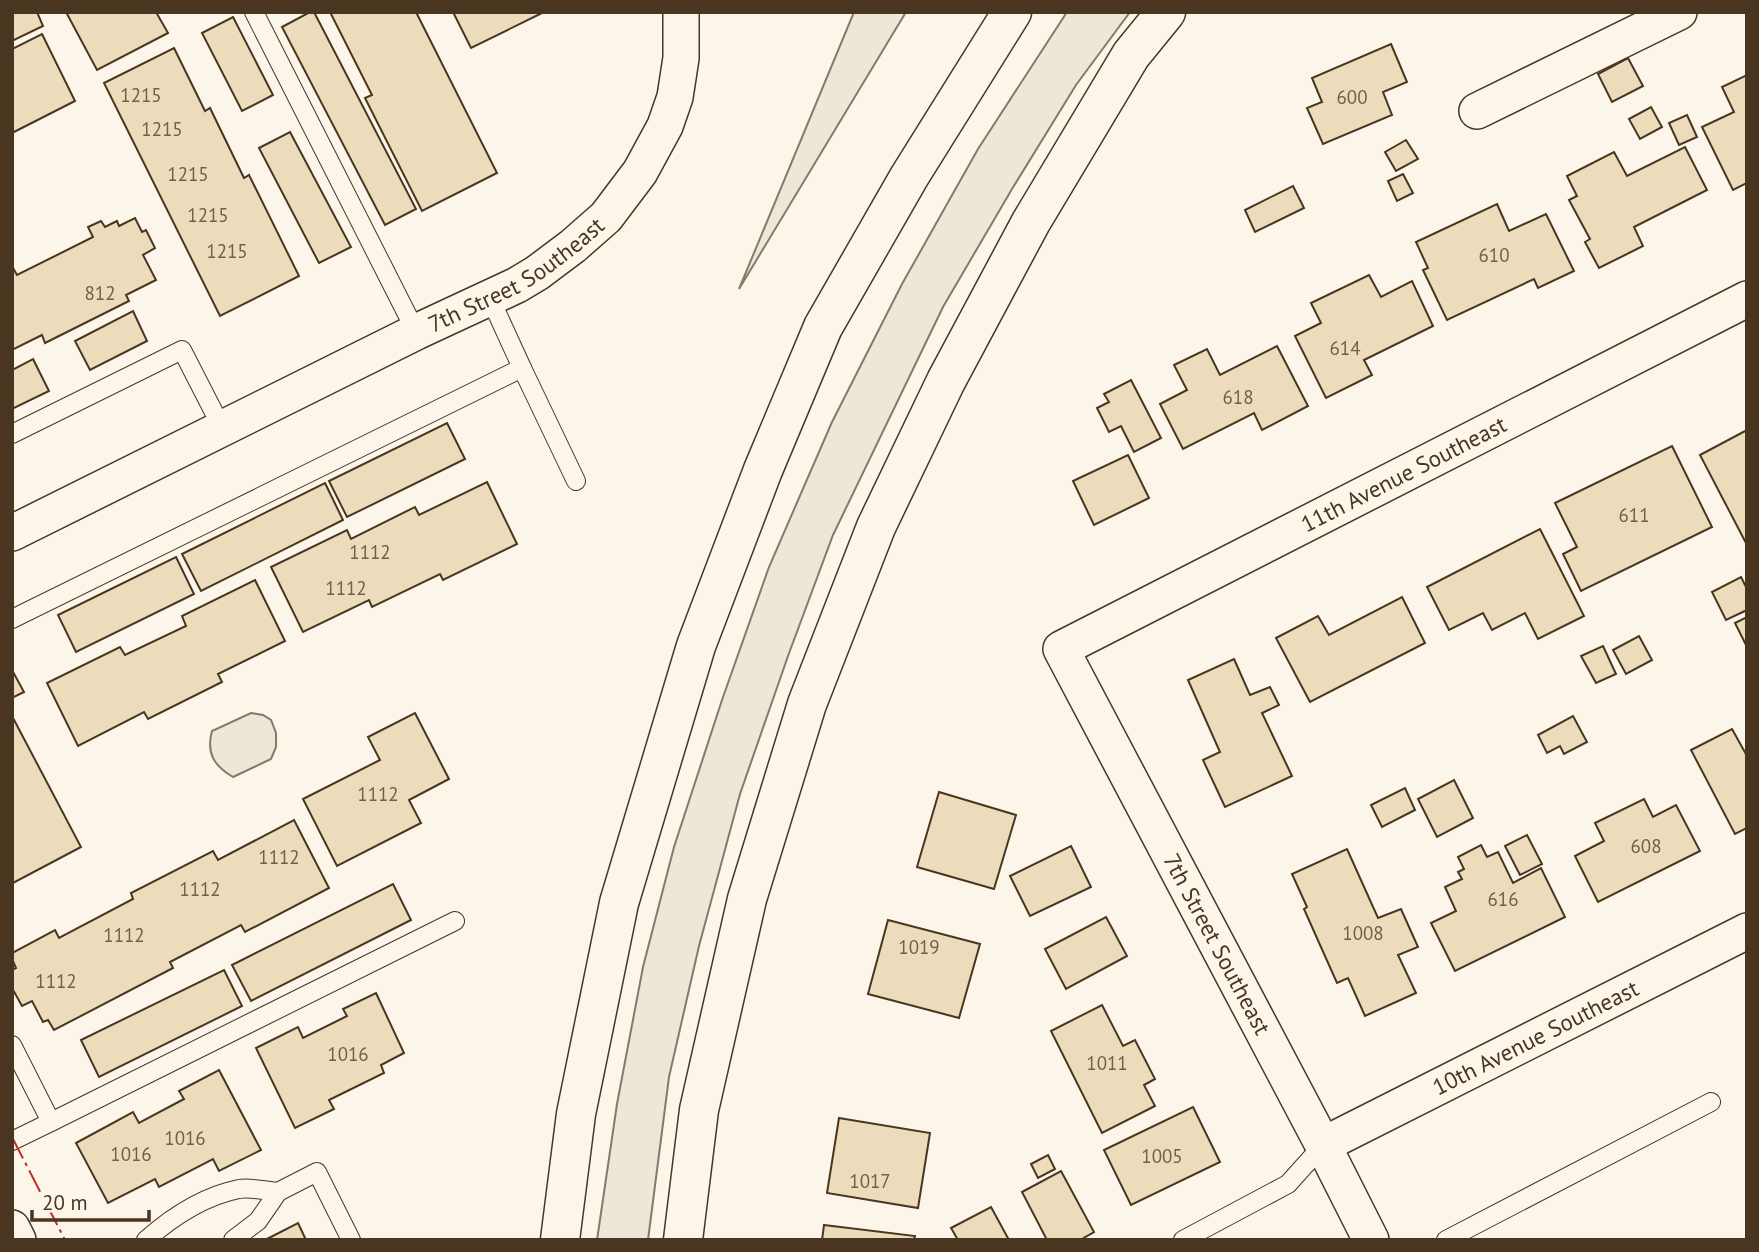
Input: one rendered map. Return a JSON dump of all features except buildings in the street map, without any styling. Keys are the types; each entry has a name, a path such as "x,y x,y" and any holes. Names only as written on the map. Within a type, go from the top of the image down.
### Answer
{"highway":[{"path":"560,1240 576,1114 619,903 696,646 763,470 823,327 909,177 1012,12"},
{"path":"683,1240 699,1110 747,899 807,704 876,527 946,381 1031,222 1131,55 1166,12"}],"street":[{"name":"7th Street Southeast","path":"12,533 416,332 490,298 537,273 573,246 606,217 640,172 665,126 676,97 681,58 681,12"},
{"path":"1477,111 1679,12"},
{"name":"11th Avenue Southeast","path":"1061,649 1747,299"},
{"name":"7th Street Southeast","path":"1061,649 1371,1240"},
{"name":"10th Avenue Southeast","path":"1323,1145 1747,931"}],"lane":[{"path":"254,12 416,332"},
{"path":"490,298 576,481"},
{"path":"12,434 182,349 222,428"},
{"path":"12,619 522,368"},
{"path":"12,1140 455,921"},
{"path":"12,1045 51,1122"},
{"path":"1446,1240 1711,1102"},
{"path":"1183,1240 1288,1184 1323,1145"},
{"path":"233,1240 258,1221 278,1192 317,1172 351,1240"},
{"path":"146,1240 169,1220 211,1198 241,1189 278,1192"}],"shaded area":[{"path":"854,12 906,12 739,289"},
{"path":"1067,12 1130,12 1076,85 943,307 833,535 740,794 699,946 669,1077 648,1240 597,1240 617,1104 643,967 674,847 769,567 832,422 902,284 978,149"},
{"path":"251,713 271,720 276,733 276,747 271,759 233,777 213,758 210,746 212,731"}],"power":[{"path":"12,1137 65,1240"}]}
